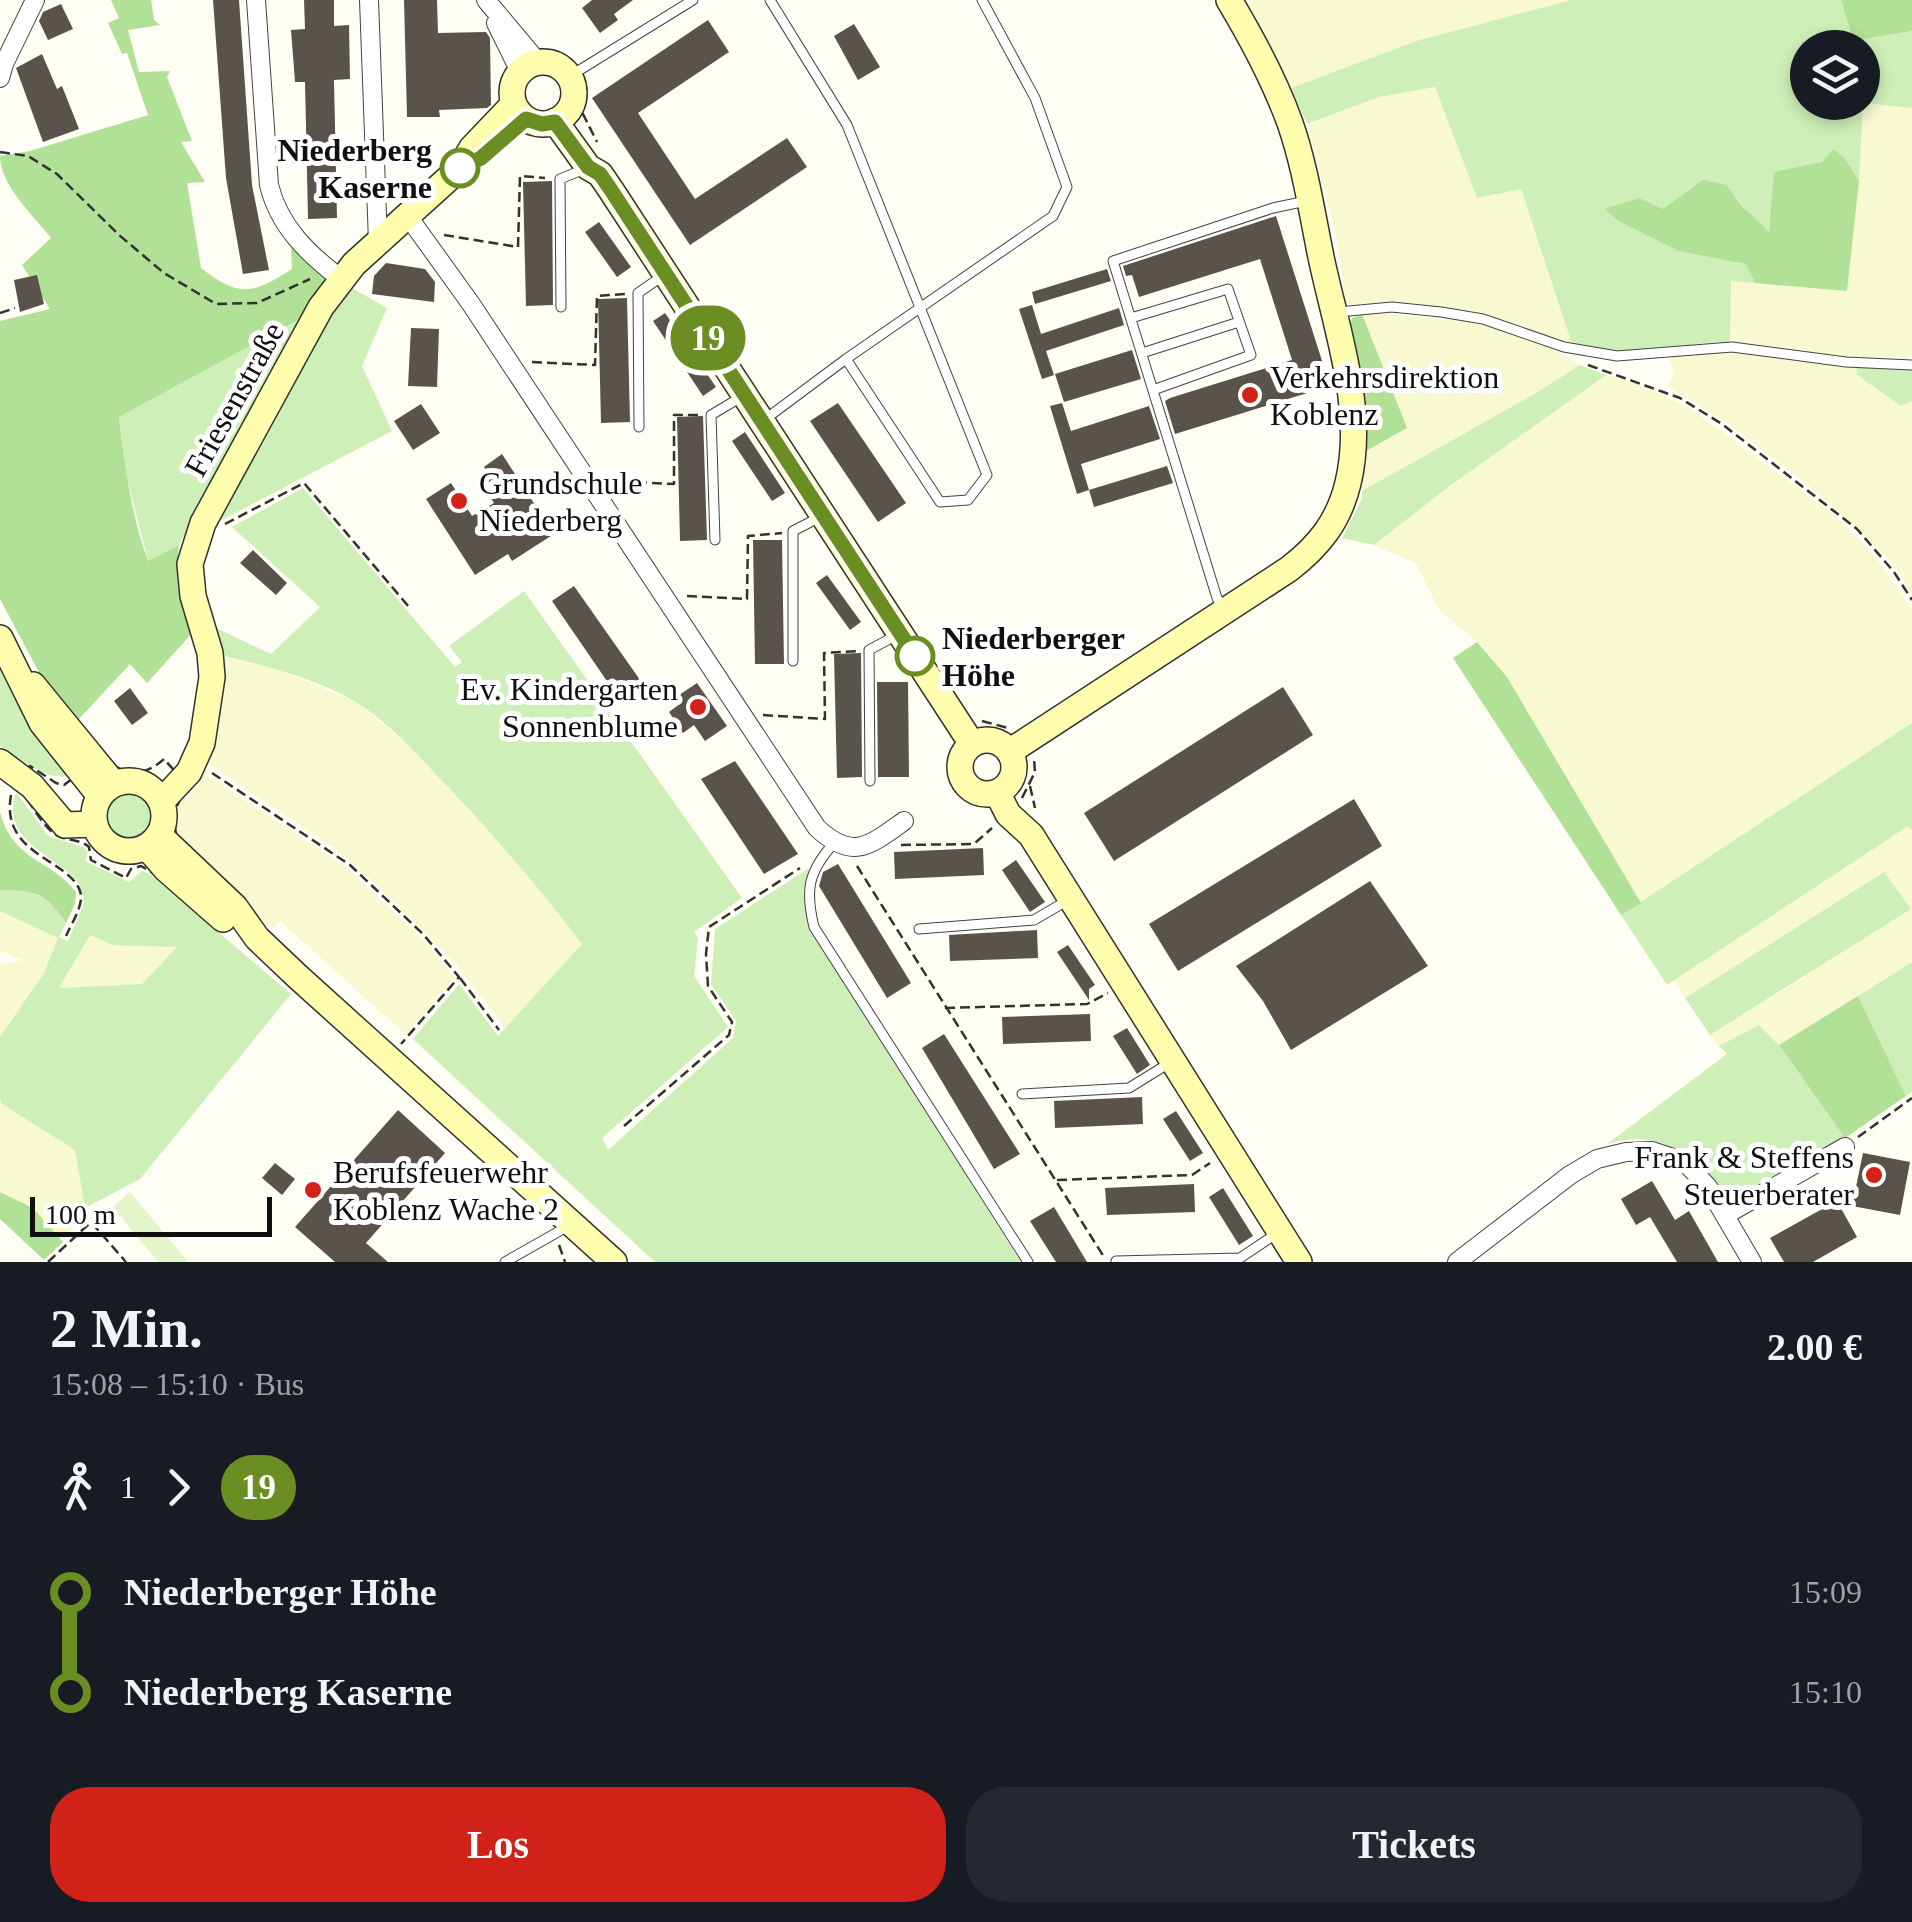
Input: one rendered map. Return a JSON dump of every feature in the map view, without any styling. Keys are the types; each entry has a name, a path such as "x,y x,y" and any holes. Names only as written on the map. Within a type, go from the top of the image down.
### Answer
{"street":[{"path":"0,78 36,0"},
{"path":"256,0 269,185 280,219 329,278"},
{"path":"369,0 378,242"},
{"path":"486,0 529,67"},
{"path":"562,116 599,160 594,171 900,633 972,731 1000,744 1017,746 1225,613 1307,555 1323,539 1342,504 1352,456 1352,412 1309,200 1292,127 1277,89 1229,0"},
{"path":"555,64 570,76 574,91 562,116 542,124 520,112 512,86 529,67 555,64"},
{"name":"Friesenstraße","path":"154,794 189,772 202,743 211,665 193,596 190,564 207,517 321,307 329,278 378,242 460,168 472,148 520,112"},
{"path":"407,215 516,370 817,828 840,846 869,845 904,821"},
{"path":"5,648 42,723 107,791"},
{"name":"Friesenstraße","path":"154,794 206,714"},
{"path":"972,731 960,764 962,780 974,791 1008,799"},
{"path":"1017,746 1008,799 1299,1262"},
{"path":"0,762 32,786 64,825 95,824"},
{"path":"130,781 154,794 164,819 153,841 138,850 120,850 104,840 95,824 94,810 107,791 130,781"},
{"path":"153,841 166,869 224,920 257,938 389,1058 564,1229 614,1262"},
{"path":"1726,1214 1844,1146"},
{"path":"1457,1262 1570,1175 1597,1158 1626,1152 1652,1152 1685,1162 1708,1187 1752,1262"}],"lane":[{"path":"570,76 693,0"},
{"path":"770,0 847,124 986,476 968,500 940,502 846,359"},
{"path":"762,421 1053,216 1067,186 1035,98 982,0"},
{"path":"561,307 560,179 594,171"},
{"path":"1225,613 1217,598 1113,260 1309,200"},
{"path":"640,427 638,293 665,274"},
{"path":"1131,318 1228,289 1251,356 1153,390"},
{"path":"1333,313 1392,307 1455,314 1604,355 1643,356 1732,347 1846,362 1912,365"},
{"path":"1142,354 1239,322"},
{"path":"715,540 711,415 745,394"},
{"path":"793,661 793,531 823,515"},
{"path":"870,781 869,650 900,633"},
{"path":"840,846 820,858 807,898 814,927 1028,1262"},
{"path":"919,928 1034,920 1070,899"},
{"path":"1022,1094 1128,1088 1172,1062"},
{"path":"505,1262 564,1229"},
{"path":"1112,1261 1240,1258 1279,1231"}],"path":[{"path":"0,152 28,156 57,174 164,273 216,304 257,303 303,280 329,278"},
{"path":"430,243 445,234 518,248 520,176 560,179"},
{"path":"516,370 530,362 594,365 597,296 638,293"},
{"path":"0,313 15,308"},
{"path":"1564,347 1568,354 1590,366 1680,398 1722,424 1857,529 1912,600"},
{"path":"593,489 607,481 674,484 674,415 711,415"},
{"path":"207,517 220,526 304,483 409,607"},
{"path":"668,603 682,596 747,600 748,536 793,531"},
{"path":"746,721 760,715 825,720 824,654 869,650"},
{"path":"869,845 974,844 1034,772 1035,761 1017,746 1016,729 972,731"},
{"path":"194,761 350,865 423,934 499,1030"},
{"path":"17,786 8,801 7,819 13,831 27,850 75,883 80,891 81,902 66,936"},
{"path":"840,846 1054,1180 1112,1261"},
{"path":"624,1126 729,1035 732,1022 708,986 709,927 820,858"},
{"path":"389,1058 460,977"},
{"path":"945,1008 1087,1004 1122,984"},
{"path":"1844,1146 1912,1098"},
{"path":"1054,1180 1192,1176 1228,1150"},
{"path":"48,1262 91,1222 126,1262"},
{"path":"564,1229 565,1262"}],"green space":[{"path":"111,0 151,0 154,20 160,25 128,30 139,72 170,71 167,77 192,141 181,142 205,182 187,183 201,268 236,288 256,288 292,269 291,248 327,279 300,319 119,417 142,544 148,561 179,545 179,590 194,631 147,683 130,664 79,719 42,678 0,599 0,321 50,309 22,265 51,238 12,189 0,156 30,151 148,115 127,53 122,54 108,23 119,18"},
{"path":"1246,0 1571,0 1416,41 1291,88"},
{"path":"1571,0 1841,0 1850,30 1790,30 1790,120 1862,120 1859,181 1846,160 1775,172 1769,233 1727,185 1663,209 1606,209 1618,221 1678,251 1747,264 1755,283 1731,281 1730,343 1644,352 1608,351 1572,344 1521,189 1477,198 1435,87 1379,97 1307,124 1291,88 1416,41"},
{"path":"1841,0 1912,0 1912,31 1880,36 1880,30 1850,30"},
{"path":"1912,31 1912,108 1880,105 1880,36"},
{"path":"1435,87 1477,198 1521,188 1572,344 1490,316 1388,304 1346,304 1336,235 1307,125 1379,97"},
{"path":"1880,105 1912,108 1912,357 1839,357 1730,343 1731,281 1847,290 1862,120 1880,120"},
{"path":"1834,149 1859,181 1847,291 1755,283 1746,264 1678,251 1618,221 1605,209 1639,198 1663,209 1703,180 1727,185 1769,232 1774,172 1822,162"},
{"path":"352,288 387,308 362,366 392,431 220,521 312,347"},
{"path":"1362,314 1462,321 1503,330 1545,345 1580,365 1362,491 1366,451 1407,428"},
{"path":"1362,314 1407,428 1366,451 1364,392 1350,327 1352,318"},
{"path":"300,319 179,545 148,561 127,478 119,417"},
{"path":"1743,351 1856,367 1900,406 1912,401 1912,594 1891,560 1808,485 1730,425 1667,386 1674,374 1668,355"},
{"path":"1580,365 1606,375 1374,545 1342,538 1362,499 1362,491"},
{"path":"1856,367 1912,369 1912,401 1901,406 1857,375"},
{"path":"1606,375 1638,384 1691,409 1834,515 1871,551 1912,610 1912,723 1641,903 1507,677 1477,642 1439,610 1416,563 1374,545"},
{"path":"303,488 455,667 462,662 449,646 524,591 742,898 694,932 698,938 694,976 728,1027 602,1138 608,1150 733,1038 736,1021 711,984 715,929 809,868 804,890 811,929 1021,1262 655,1262 413,1039 459,984 498,1036 582,944 498,841 382,721 359,704 312,681 223,656 216,628 271,654 320,607 232,527"},
{"path":"1477,642 1507,677 1641,903 1621,915 1453,658"},
{"path":"223,656 270,666 358,703 410,747 533,879 583,945 505,1028 458,966 367,876 337,850 205,761 221,694"},
{"path":"0,657 73,773 46,774 0,746"},
{"path":"1912,723 1912,830 1908,826 1667,985 1621,915"},
{"path":"201,771 348,869 425,942 454,977 406,1035 280,921 272,929 193,855 179,835 175,821 180,801 197,787 194,781"},
{"path":"16,792 48,836 88,852 85,861 129,882 142,871 150,874 291,994 140,1179 85,1208 75,1150 2,1104 0,1099 0,1037 44,973 58,938 0,911 0,890 32,893 46,899 66,923 59,937 68,941 84,903 76,880 22,835 13,809","holes":["90,935 113,945 177,947 142,984 59,988"]},
{"path":"129,794 145,800 151,816 145,832 129,838 113,832 107,816 113,800"},
{"path":"0,812 14,841 76,892 66,923 39,895 0,890"},
{"path":"1908,825 1912,830 1912,962 1779,1045 1759,1025 1719,1046 1710,1035 1802,979 1883,872 1685,998 1675,980"},
{"path":"1884,872 1911,909 1710,1035 1685,998"},
{"path":"0,911 58,937 44,973 0,1037 0,964 25,960 0,951"},
{"path":"90,935 113,945 178,946 142,984 59,988"},
{"path":"1912,962 1912,1092 1906,1096 1858,996"},
{"path":"1858,996 1906,1096 1845,1138 1779,1045"},
{"path":"1759,1025 1779,1045 1845,1138 1738,1203 1729,1202 1703,1169 1666,1145 1635,1139 1607,1144 1727,1054 1719,1046"},
{"path":"0,1099 2,1104 75,1150 85,1208 63,1242 33,1208 0,1192"},
{"path":"0,1192 33,1208 63,1242 44,1260 0,1219"},
{"path":"130,1192 188,1262 158,1262 113,1207"}],"building":[{"path":"213,0 239,0 252,185 269,270 243,274 226,178"},
{"path":"304,0 334,0 334,26 349,25 350,79 334,80 337,218 308,219 305,82 295,82 291,30 305,29"},
{"path":"404,0 437,0 438,33 486,32 490,38 491,105 439,110 440,117 407,117"},
{"path":"592,0 633,0 614,14 618,20 600,33 582,8"},
{"path":"61,4 73,29 48,40 39,21 43,12"},
{"path":"708,20 729,52 638,113 695,199 787,138 807,167 690,245 592,98"},
{"path":"854,24 880,67 858,80 834,36"},
{"path":"42,54 57,89 62,86 79,129 43,142 16,68"},
{"path":"552,181 553,305 526,306 523,182"},
{"path":"1276,216 1330,386 1175,434 1165,401 1292,360 1260,259 1139,297 1132,275 1126,276 1123,266"},
{"path":"599,222 631,267 617,277 585,232"},
{"path":"386,263 425,269 435,282 434,302 372,294 374,276"},
{"path":"1107,269 1111,281 1035,304 1032,292"},
{"path":"37,275 44,304 20,312 14,280"},
{"path":"627,298 630,422 601,423 598,299"},
{"path":"1032,305 1041,334 1119,308 1124,325 1046,351 1054,375 1042,379 1019,309"},
{"path":"665,313 716,387 703,396 653,321"},
{"path":"411,328 439,329 437,387 408,386"},
{"path":"1132,350 1141,379 1064,402 1055,374"},
{"path":"838,403 906,503 878,522 810,421"},
{"path":"1062,403 1071,431 1149,406 1160,439 1081,464 1089,490 1077,494 1050,406"},
{"path":"421,404 440,433 413,450 394,421"},
{"path":"703,416 707,540 680,541 677,417"},
{"path":"745,432 785,493 772,501 732,441"},
{"path":"502,454 554,534 512,561 508,554 475,575 426,499 451,483 472,516 494,503 481,483 491,477 484,467"},
{"path":"1167,466 1173,483 1094,507 1089,490"},
{"path":"753,540 782,540 784,664 755,664"},
{"path":"253,550 287,583 276,595 240,563"},
{"path":"827,575 861,622 850,630 816,583"},
{"path":"574,586 645,687 622,703 552,601"},
{"path":"861,653 862,777 837,778 834,654"},
{"path":"877,682 908,682 909,777 878,777"},
{"path":"697,683 727,726 705,741 694,725 683,733 669,712 681,703 676,697"},
{"path":"1283,687 1313,735 1114,861 1084,813"},
{"path":"130,688 148,713 132,725 114,701"},
{"path":"735,761 798,854 764,874 701,779"},
{"path":"1354,799 1382,846 1178,971 1149,924"},
{"path":"983,848 984,875 895,879 894,852"},
{"path":"1016,860 1045,902 1030,912 1002,870"},
{"path":"838,864 911,983 887,998 819,886 823,872"},
{"path":"1370,881 1428,966 1291,1050 1263,1001 1236,966"},
{"path":"1037,930 1038,958 950,961 949,935"},
{"path":"1068,945 1095,985 1089,989 1089,1000 1057,952"},
{"path":"1090,1014 1091,1041 1003,1044 1002,1017"},
{"path":"1127,1028 1150,1065 1137,1074 1113,1036"},
{"path":"944,1034 1020,1154 994,1169 922,1048"},
{"path":"1142,1097 1143,1124 1055,1128 1054,1101"},
{"path":"398,1110 445,1153 366,1243 388,1262 335,1262 295,1227"},
{"path":"1176,1111 1203,1153 1190,1161 1163,1119"},
{"path":"1863,1153 1910,1162 1900,1215 1852,1206"},
{"path":"275,1163 295,1179 282,1195 262,1178"},
{"path":"1652,1181 1675,1220 1689,1211 1718,1262 1677,1262 1650,1217 1636,1225 1621,1199"},
{"path":"1194,1184 1195,1212 1107,1215 1105,1188"},
{"path":"1223,1188 1253,1236 1239,1245 1209,1197"},
{"path":"1838,1203 1857,1237 1813,1262 1784,1262 1770,1238"},
{"path":"1054,1207 1087,1262 1056,1262 1030,1221"}],"bus line":[{"name":"19","path":"460,168 481,158 526,119 542,124 555,122 588,167 600,174 611,190 915,656"}],"place":[{"name":"Niederberg Kaserne","path":"460,168"},
{"name":"Verkehrsdirektion Koblenz","path":"1250,395"},
{"name":"Grundschule Niederberg","path":"459,501"},
{"name":"Niederberger Höhe","path":"915,656"},
{"name":"Ev. Kindergarten Sonnenblume","path":"698,707"},
{"name":"Frank & Steffens Steuerberater","path":"1874,1175"},
{"name":"Berufsfeuerwehr Koblenz Wache 2","path":"313,1190"}]}
